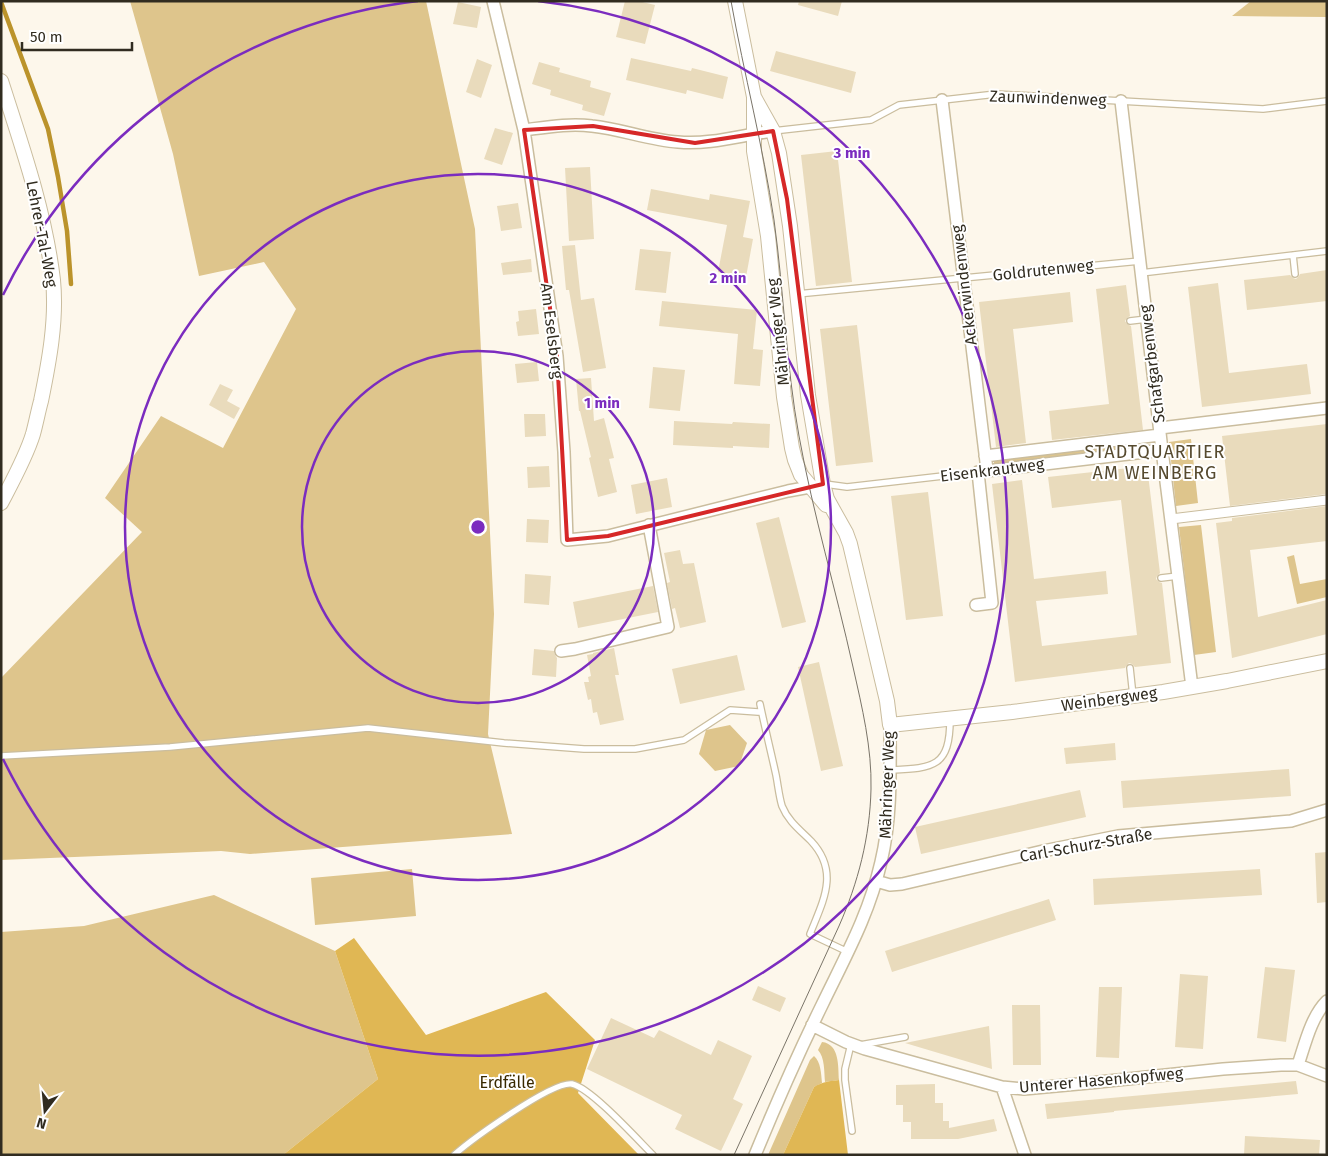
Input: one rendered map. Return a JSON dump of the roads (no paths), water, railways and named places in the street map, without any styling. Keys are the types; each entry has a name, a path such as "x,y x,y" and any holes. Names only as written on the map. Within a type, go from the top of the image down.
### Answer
{"street":[{"name":"Am Eselsberg","path":"493,1 524,130 557,356 564,452 567,540 608,536 816,485"},
{"name":"Mähringer Weg","path":"735,1 754,97 754,150 768,236 788,421 795,460 801,475 816,485 827,499 850,544 890,725 888,826 876,881 865,915 849,952 812,1025 755,1155"},
{"name":"Lehrer-Tal-Weg","path":"1,81 32,177 47,245 53,281 54,304 51,350 33,435 15,477 1,503"},
{"name":"Mähringer Weg","path":"754,97 773,131 779,153 797,294 816,485"},
{"name":"Ackerwindenweg","path":"942,100 985,456 982,471 992,603 976,605"},
{"name":"Schafgarbenweg","path":"1121,101 1192,687"},
{"path":"524,130 564,126 593,126 664,141 687,143 724,140 773,131"},
{"name":"Eisenkrautweg","path":"985,456 1327,408"},
{"name":"Eisenkrautweg","path":"982,471 1162,450"},
{"path":"1171,519 1327,500"},
{"path":"561,651 668,627 649,525"},
{"name":"Weinbergweg","path":"890,725 1133,696 1192,687 1327,661"},
{"name":"Carl-Schurz-Straße","path":"876,881 890,885 902,884 1118,836 1291,821 1327,810"},
{"path":"1298,1065 1319,1008 1327,1000"},
{"name":"Unterer Hasenkopfweg","path":"812,1025 853,1045 1002,1088 1024,1089 1089,1084 1223,1069 1281,1065 1298,1065 1327,1076"},
{"path":"1002,1088 1025,1155"}],"lane":[{"name":"Zaunwindenweg","path":"773,131 871,120 899,105 996,94 1262,109 1327,101"},
{"path":"1142,274 1327,251"},
{"path":"1293,255 1295,274"},
{"name":"Goldrutenweg","path":"797,294 1140,260"},
{"path":"1130,321 1147,319"},
{"name":"Eisenkrautweg","path":"816,485 847,487 982,471"},
{"path":"1161,578 1178,576"},
{"path":"1130,668 1133,696"},
{"path":"760,704 782,805 792,822 822,856 828,875 826,896 810,934 849,952"},
{"path":"1,756 170,747 368,728 504,744 584,749 635,749 684,740 730,710 761,712"},
{"path":"890,770 929,767 939,760 948,745 950,719"},
{"path":"852,1131 845,1069 853,1045 905,1037"},
{"path":"454,1155 497,1122 562,1084 571,1084 582,1089 600,1103 653,1155"}],"waterway":[{"path":"1,2 48,129 67,231 71,284"}],"tram line":[{"path":"731,1 774,220 791,382 799,436 863,712 871,774 870,807 862,859 846,910 734,1155"}],"district":[{"name":"STADTQUARTIER AM WEINBERG","path":"1155,462"}],"park label":[{"name":"Erdfälle","path":"507,1082"}]}
